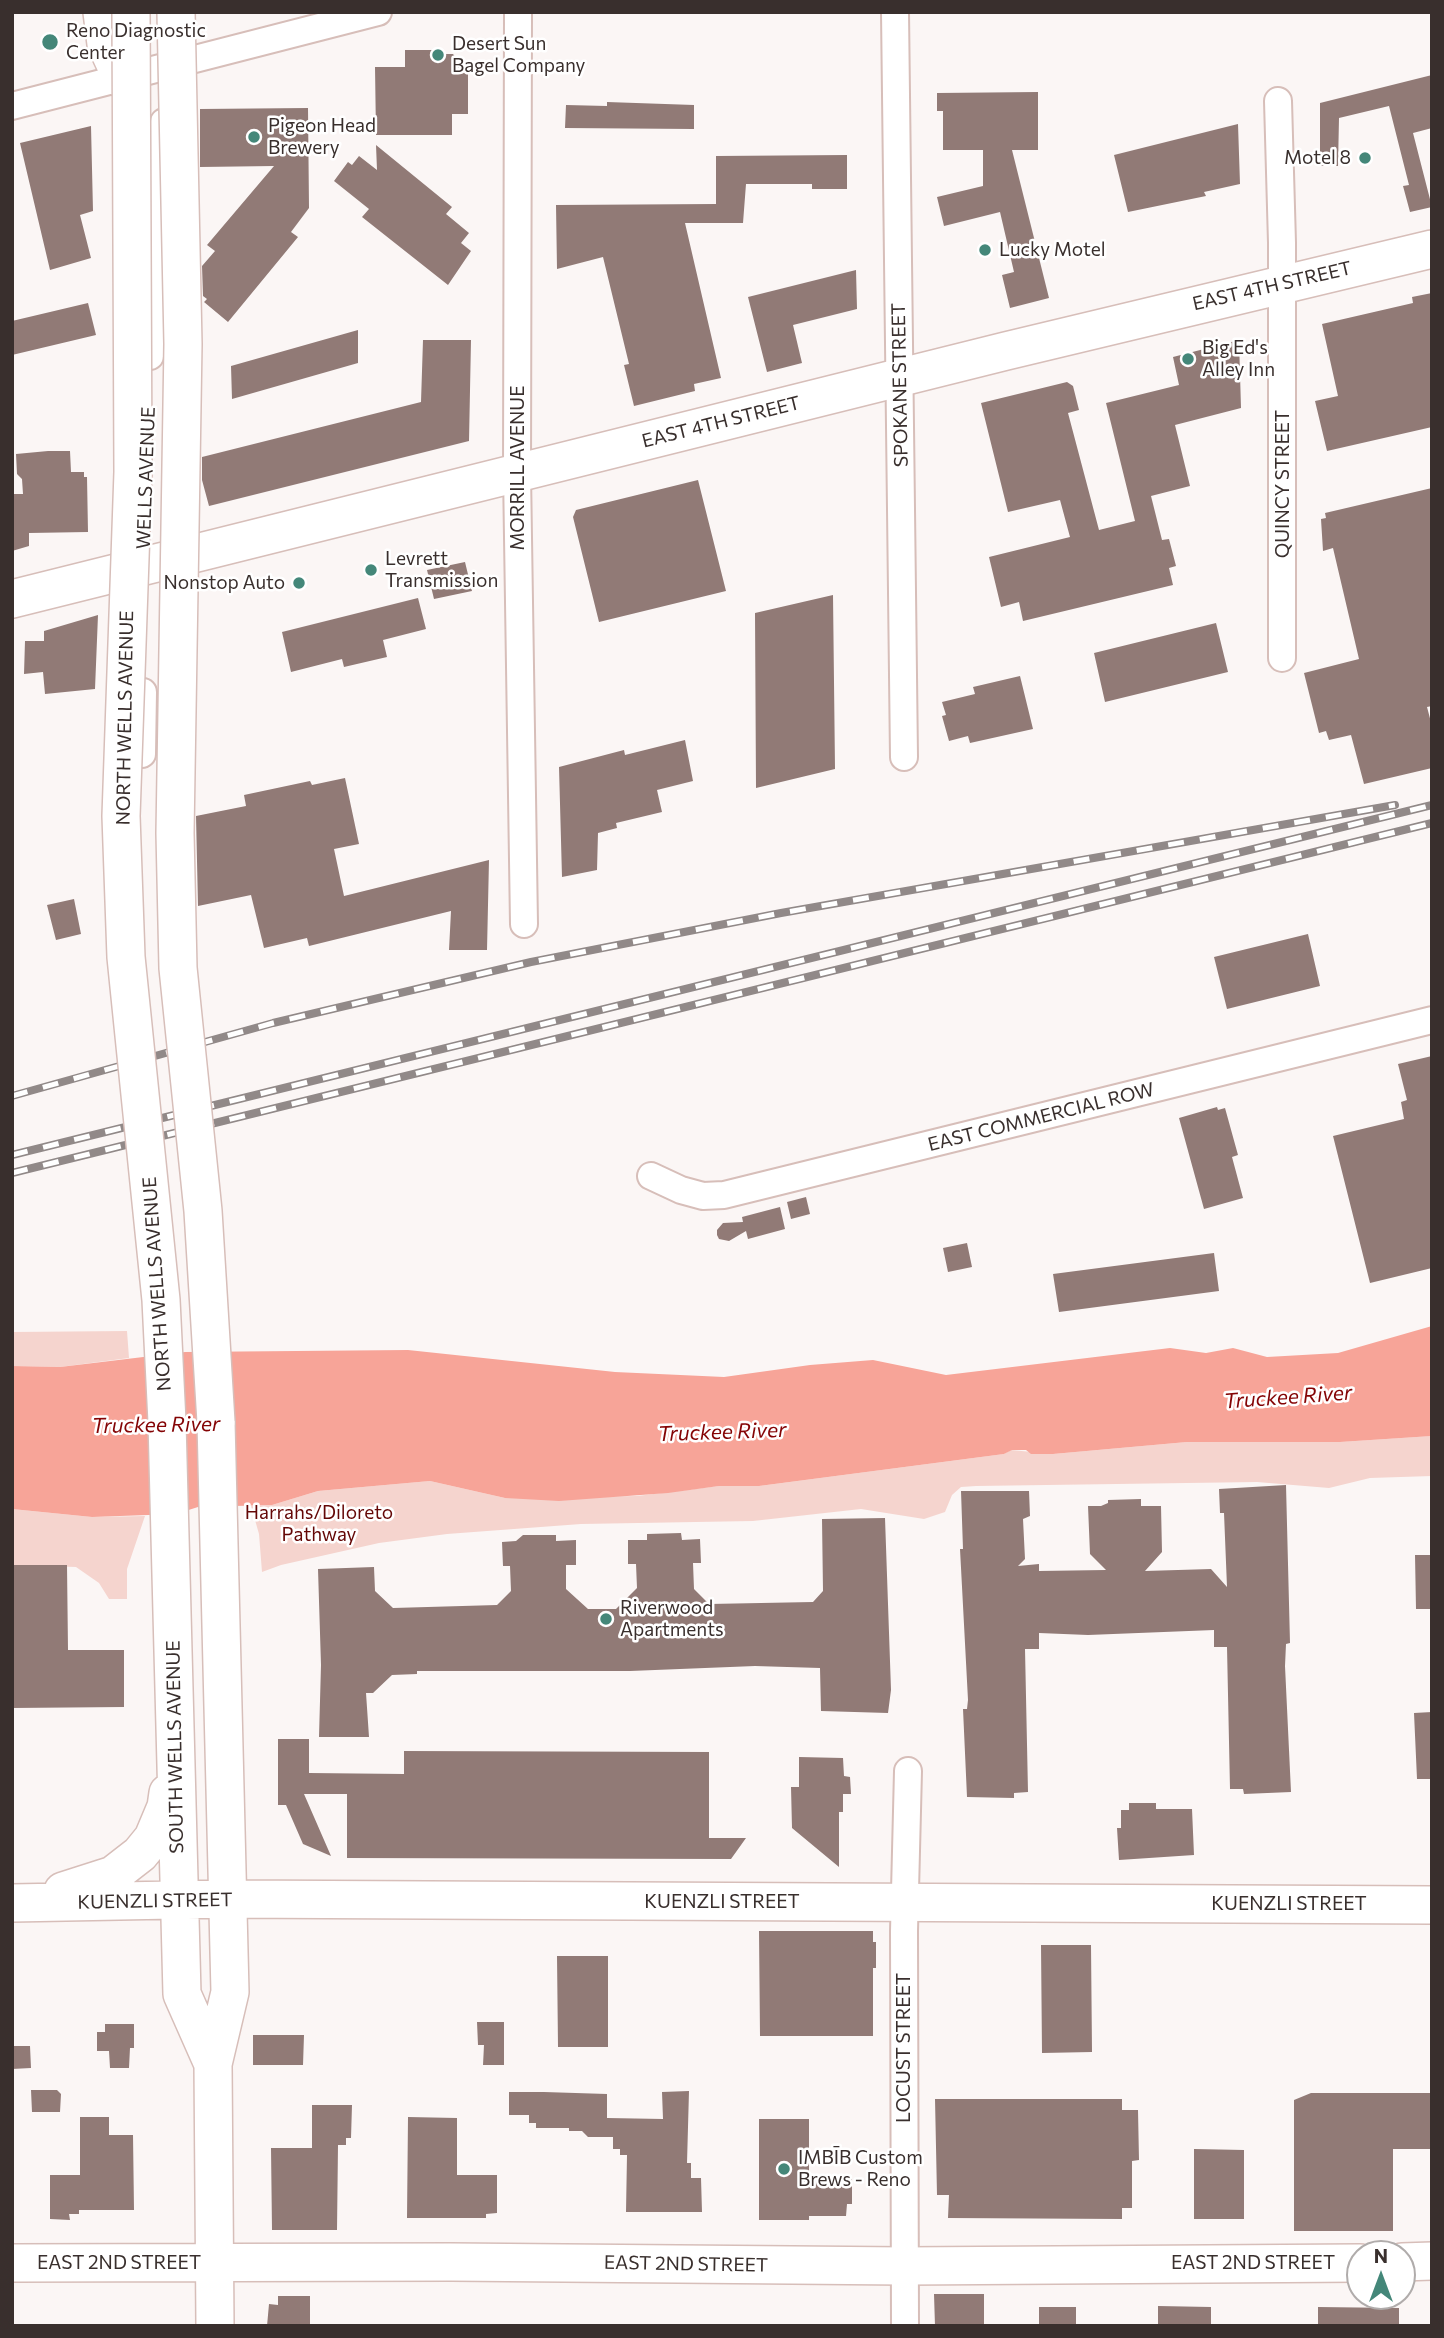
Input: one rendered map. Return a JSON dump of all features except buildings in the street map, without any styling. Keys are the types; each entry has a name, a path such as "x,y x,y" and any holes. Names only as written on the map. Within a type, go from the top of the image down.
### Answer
{"main road":[{"path":"102,12 106,44 122,79"},
{"name":"NORTH WELLS AVENUE","path":"131,12 133,459 121,816 127,957 161,1300 167,1422"},
{"name":"SOUTH WELLS AVENUE","path":"176,12 183,344 175,833 178,968 203,1210 216,1422 230,1992 213,2064 215,2326"},
{"name":"EAST 4TH STREET","path":"12,599 1281,283 1432,249"},
{"name":"SOUTH WELLS AVENUE","path":"167,1422 182,1994 213,2064"},
{"path":"12,1902 102,1879 128,1865 140,1854 153,1838 166,1807 175,1743"},
{"name":"KUENZLI STREET","path":"12,1902 227,1899 1432,1905"},
{"name":"EAST 2ND STREET","path":"12,2263 905,2266 1346,2263"}],"street":[{"path":"12,106 378,12"},
{"name":"MORRILL AVENUE","path":"518,12 517,473 524,924"},
{"name":"SPOKANE STREET","path":"895,12 904,757"},
{"name":"WELLS AVENUE","path":"142,754 143,566 155,202 167,68"},
{"name":"WELLS AVENUE","path":"122,79 141,116 150,145 155,202"},
{"name":"QUINCY STREET","path":"1278,101 1282,658"},
{"name":"EAST COMMERCIAL ROW","path":"651,1177 692,1193 724,1195 1432,1020"},
{"name":"LOCUST STREET","path":"905,2326 905,1903 908,1771"}],"green space":[{"path":"127,1331 129,1358 60,1367 12,1366 12,1332"},
{"name":"Harrahs/Diloreto Pathway","path":"1432,1436 1432,1476 1370,1478 1329,1488 1257,1482 961,1487 952,1495 945,1512 924,1519 861,1509 753,1521 581,1524 447,1534 379,1543 281,1565 262,1572 259,1534 251,1506 272,1505 318,1491 430,1481 505,1498 637,1496 719,1486 759,1486 1004,1454 1011,1450 1053,1454 1187,1442 1340,1442"},
{"path":"12,1509 92,1517 145,1516 127,1569 127,1599 109,1599 99,1583 76,1567 12,1565"}],"water":[{"name":"Truckee River","path":"1432,1326 1432,1436 1340,1442 1187,1442 1053,1454 1031,1454 1026,1450 1012,1450 1004,1454 759,1486 719,1486 668,1493 559,1501 505,1498 430,1481 318,1491 272,1505 198,1507 176,1514 92,1517 12,1509 12,1366 60,1367 185,1352 408,1350 615,1372 724,1377 810,1365 873,1360 946,1375 1170,1348 1206,1353 1233,1348 1267,1357 1338,1353"}],"railway":[{"path":"12,1096 273,1023 531,962 781,913 1395,805"},
{"path":"12,1155 1432,805"},
{"path":"12,1173 1432,823"}],"place":[{"name":"Reno Diagnostic Center","path":"50,42"},
{"name":"Desert Sun Bagel Company","path":"438,55"},
{"name":"Pigeon Head Brewery","path":"254,137"},
{"name":"Motel 8","path":"1365,158"},
{"name":"Lucky Motel","path":"985,250"},
{"name":"Big Ed's Alley Inn","path":"1188,359"},
{"name":"Levrett Transmission","path":"371,570"},
{"name":"Nonstop Auto","path":"299,583"},
{"name":"Riverwood Apartments","path":"606,1619"},
{"name":"IMBĪB Custom Brews - Reno","path":"784,2169"}]}
